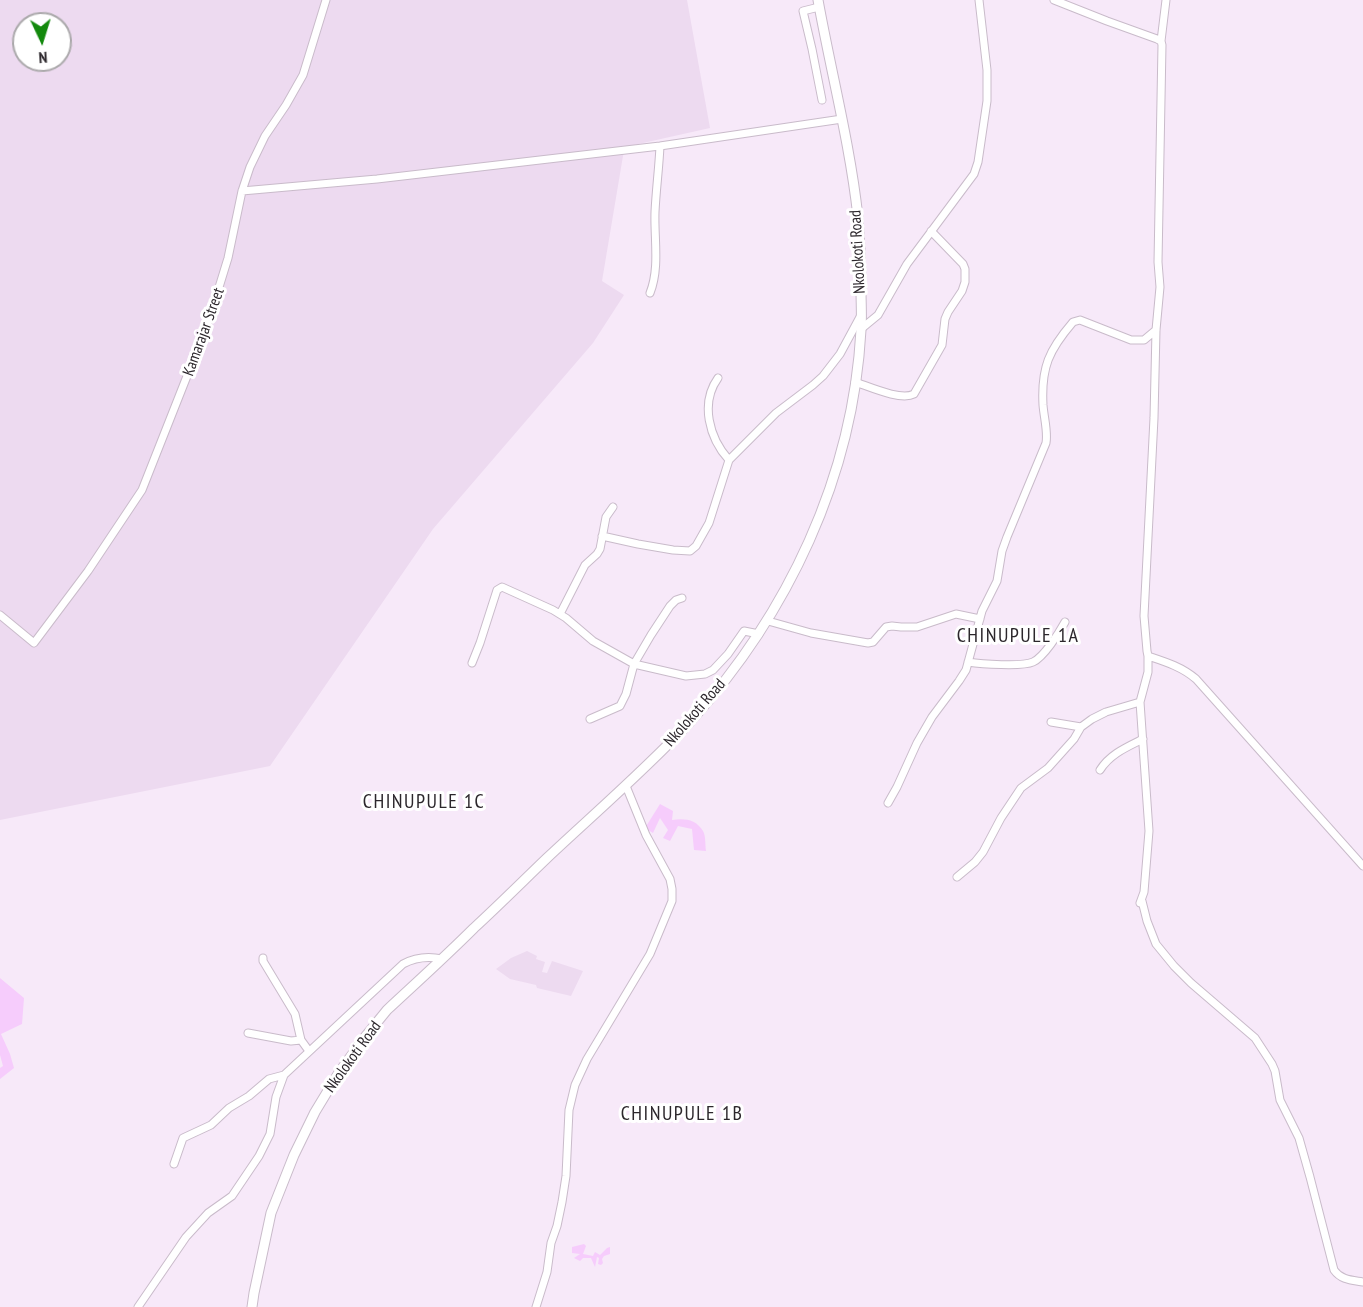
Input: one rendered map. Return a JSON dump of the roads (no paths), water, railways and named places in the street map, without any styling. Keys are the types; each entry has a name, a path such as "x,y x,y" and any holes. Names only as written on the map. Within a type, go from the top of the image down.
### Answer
{"main road":[{"name":"Nkolokoti Road","path":"252,1307 272,1213 294,1155 315,1112 338,1074 387,1010 626,786 696,715 734,669 768,621 812,537 842,449 855,382 861,329 858,216 819,3"}],"street":[{"name":"Kamarajar Street","path":"0,615 34,643 88,572 142,490 208,323 228,258 249,167 303,75 326,0"},
{"path":"861,329 878,315 907,264 974,174 978,162 987,101 987,70 978,0"},
{"path":"1054,0 1161,41"},
{"path":"1166,0 1161,41 1162,102 1158,262 1160,287 1156,330 1144,616 1148,672 1140,702 1149,831 1144,892 1141,902 1156,944 1191,983 1255,1038 1272,1064 1280,1100 1299,1138 1334,1270 1338,1276 1347,1280 1363,1282"},
{"path":"819,3 803,11 803,16 822,99"},
{"path":"242,191 660,146 842,119"},
{"path":"650,293 654,284 655,214 660,146"},
{"path":"855,382 897,395 911,396 942,345 945,319 962,291 965,269 963,264 931,231"},
{"path":"603,536 655,548 690,551 699,542 709,523 729,460 776,413 823,376 840,354 861,314"},
{"path":"888,803 927,726 966,670 980,619 997,581 1002,551 1046,444 1043,390 1045,365 1052,350 1073,322 1080,320 1131,340 1144,340 1156,330"},
{"path":"718,378 713,384 708,412 715,440 729,460"},
{"path":"560,614 583,569 597,554 606,517 612,507"},
{"path":"472,663 498,588 502,587 560,614 593,641 634,664 686,676 698,676 712,670 736,644 742,632 746,630 759,634"},
{"path":"590,719 620,706 626,694 634,664 651,634 670,606 682,598"},
{"path":"768,621 812,633 870,643 886,627 917,627 956,614 980,619"},
{"path":"968,662 1001,665 1035,661 1065,622"},
{"path":"1148,656 1189,672 1363,866"},
{"path":"957,877 983,852 1001,818 1021,788 1048,768 1074,739 1080,727 1113,709 1140,702"},
{"path":"1051,722 1080,727"},
{"path":"1100,770 1106,761 1118,752 1143,739"},
{"path":"536,1307 547,1272 551,1243 562,1202 566,1176 569,1110 575,1085 587,1059 650,954 672,901 670,879 646,835 626,786"},
{"path":"174,1164 180,1142 186,1135 211,1125 229,1108 249,1096 269,1079 284,1074 403,964 423,957 442,959"},
{"path":"263,958 295,1014 301,1040 309,1051"},
{"path":"248,1033 291,1041 301,1040"},
{"path":"138,1307 186,1236 208,1213 232,1196 259,1156 270,1134 276,1097 284,1074"}],"district":[{"name":"CHINUPULE 1A","path":"1018,636"},
{"name":"CHINUPULE 1C","path":"424,802"},
{"name":"CHINUPULE 1B","path":"682,1114"}]}
